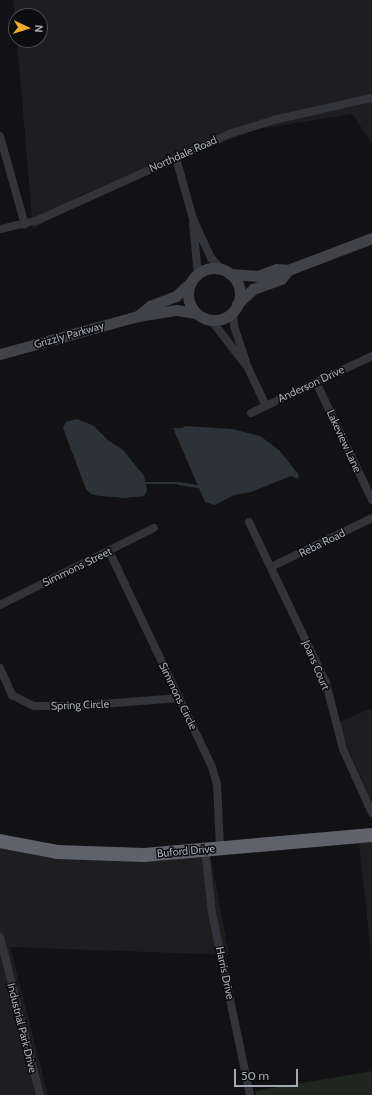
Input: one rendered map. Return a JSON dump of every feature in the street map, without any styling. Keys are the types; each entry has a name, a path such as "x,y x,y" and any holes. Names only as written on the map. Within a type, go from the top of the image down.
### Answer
{"highway":[{"name":"Buford Drive","path":"0,841 57,852 127,855 205,850 372,835"}],"street":[{"name":"Northdale Road","path":"0,229 25,224 176,158 213,140 274,120 372,98"},
{"path":"0,136 25,224"},
{"path":"176,158 193,219 211,258 226,272 238,288 234,326 248,368 266,406"},
{"path":"193,219 195,277 188,297 196,313 211,320 219,320 235,308 253,289 282,279 288,270"},
{"path":"195,277 209,269 258,276 276,269 288,270 372,238"},
{"name":"Grizzly Parkway","path":"138,316 150,306 176,296 195,277"},
{"name":"Grizzly Parkway","path":"0,354 138,316 177,310 196,313"},
{"path":"211,320 248,368"},
{"name":"Anderson Drive","path":"250,412 266,406 372,356"},
{"name":"Lakeview Lane","path":"316,382 372,500"},
{"name":"Reba Road","path":"271,568 372,518"},
{"name":"Joans Court","path":"249,522 326,683 343,749 372,813"},
{"name":"Simmons Street","path":"0,605 154,528"},
{"name":"Simmons Circle","path":"109,551 212,767 217,784 220,848"},
{"name":"Spring Circle","path":"0,668 12,695 34,706 77,706 179,698"},
{"name":"Harris Drive","path":"205,850 212,913 250,1095"},
{"name":"Industrial Park Drive","path":"0,937 40,1095"}],"shaded area":[{"path":"13,0 372,0 372,143 352,114 259,129 81,195 33,230 18,48 48,48 48,8 14,8"},
{"path":"77,419 94,426 109,441 123,450 144,476 147,490 144,496 125,498 100,496 91,494 86,489 63,428 66,422"},
{"path":"184,426 232,429 260,436 279,450 299,475 298,479 291,476 251,492 234,495 215,505 205,502 173,428 183,428"},
{"path":"372,708 372,803 337,723"},
{"path":"372,834 372,963 358,836"},
{"path":"0,836 86,859 210,854 229,955 10,947 48,1095 0,1095"},
{"path":"372,1071 372,1095 256,1095 255,1091"}],"waterway":[{"path":"145,483 178,483 197,486"}]}
